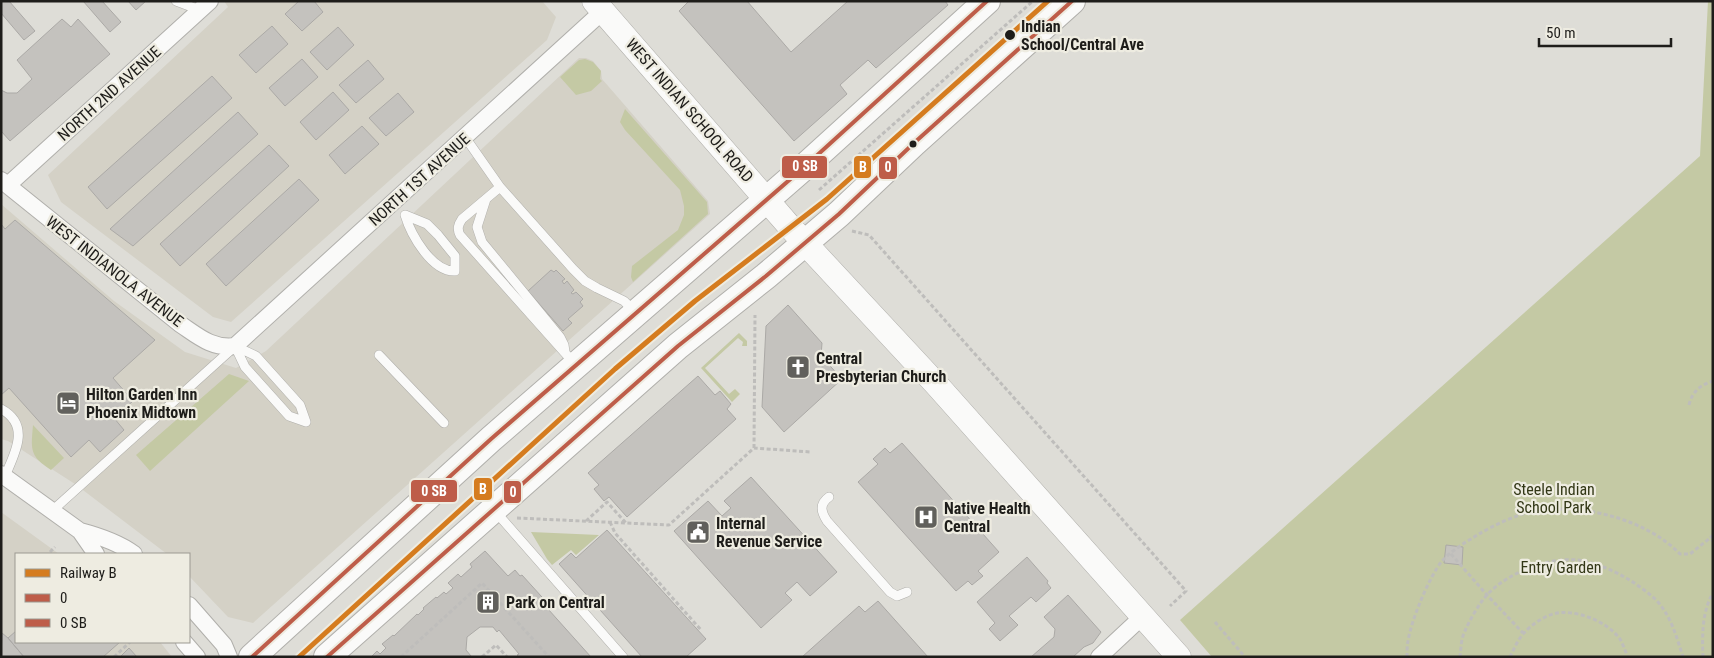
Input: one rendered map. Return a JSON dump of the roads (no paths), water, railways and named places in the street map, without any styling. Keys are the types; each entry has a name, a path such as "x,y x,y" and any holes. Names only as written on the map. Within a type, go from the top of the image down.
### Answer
{"main road":[{"path":"326,657 505,513 678,346 766,276 839,214 914,143 1072,1"},
{"path":"252,657 491,439 570,359 635,312 767,199 980,4"},
{"name":"WEST INDIAN SCHOOL ROAD","path":"598,6 784,220 936,384 1179,657"}],"street":[{"name":"NORTH 2ND AVENUE","path":"4,182 202,4"},
{"name":"NORTH 1ST AVENUE","path":"235,346 465,137 598,6"},
{"name":"WEST INDIANOLA AVENUE","path":"4,182 180,324 202,339 217,346 235,346"},
{"path":"3,475 80,531 95,553"},
{"path":"80,531 105,538 127,548 133,553"},
{"path":"190,607 224,645 229,657"},
{"path":"1099,657 1143,616"},
{"path":"185,643 198,657"}],"lane":[{"path":"176,1 202,4"},
{"path":"465,137 500,187 573,269 585,281 624,301 635,312"},
{"path":"500,187 462,219 458,224 460,235 570,359"},
{"path":"487,198 477,227 482,242 560,337 570,359"},
{"path":"405,215 427,224 438,235 455,256 455,271 448,272 442,268 422,248 411,233 405,215"},
{"path":"235,346 256,356 300,405 306,422 289,416 245,367 235,346"},
{"path":"53,510 235,346"},
{"path":"379,355 444,423"},
{"path":"1,409 13,418 19,436 18,444 3,475"},
{"path":"830,497 825,500 822,506 822,513 827,521 890,592 897,596 907,592"},
{"path":"505,513 623,657"}],"rail line":[{"name":"B","path":"299,657 615,369 695,301 827,199 1048,1"}],"place":[{"name":"Indian School/Central Ave","path":"1010,35"},
{"name":"Central Presbyterian Church","path":"798,367"},
{"name":"Hilton Garden Inn Phoenix Midtown","path":"68,403"},
{"name":"Native Health Central","path":"926,517"},
{"name":"Internal Revenue Service","path":"698,532"},
{"name":"Park on Central","path":"488,602"}],"park label":[{"name":"Steele Indian School Park","path":"1554,498"},
{"name":"Entry Garden","path":"1561,567"}]}
